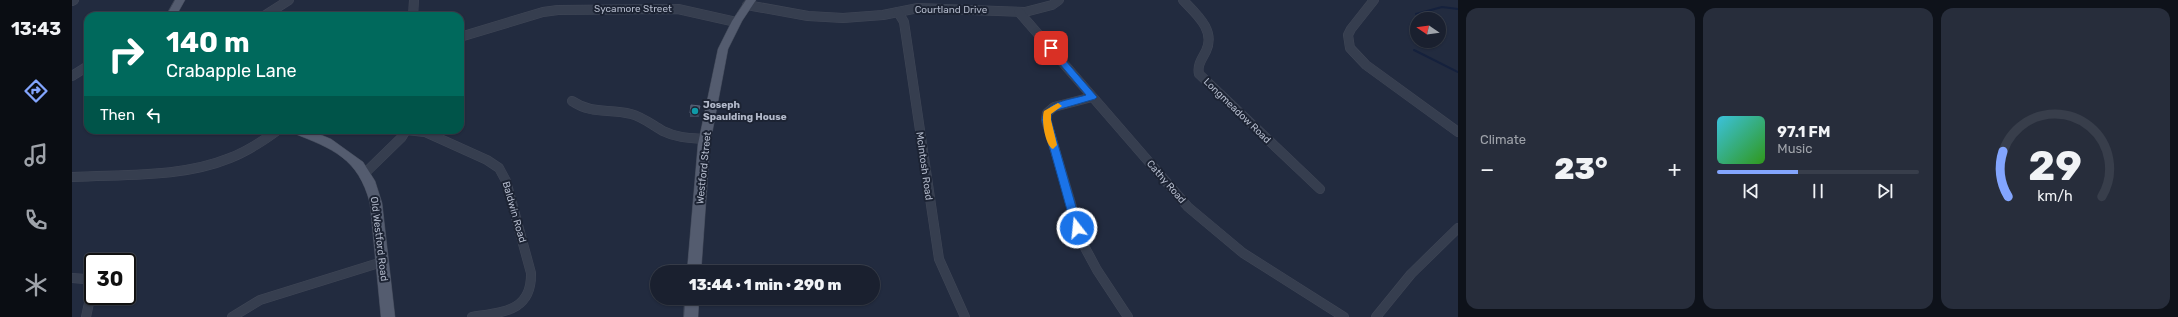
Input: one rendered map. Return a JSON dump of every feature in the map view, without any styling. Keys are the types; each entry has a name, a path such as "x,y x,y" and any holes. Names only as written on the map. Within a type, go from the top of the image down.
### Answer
{"main road":[{"path":"173,12 180,0"},
{"name":"Westford Street","path":"695,265 705,139 723,49 736,22 749,3"},
{"name":"Old Westford Road","path":"306,134 337,148 359,165 371,184 376,203 388,317"},
{"path":"691,317 692,305"}],"street":[{"path":"270,12 289,0"},
{"path":"413,12 414,0"},
{"path":"580,10 581,0"},
{"name":"Courtland Drive","path":"749,3 824,17 858,17 941,8 1019,12 1038,10 1052,5 1059,0"},
{"name":"Longmeadow Road","path":"1183,0 1198,18 1209,36 1208,46 1198,66 1199,74 1320,190"},
{"path":"1374,0 1351,29 1348,36 1350,48 1366,65 1458,132"},
{"name":"Sycamore Street","path":"464,36 543,12 580,10 678,9 736,22"},
{"name":"McIntosh Road","path":"898,12 904,22 934,234 939,259 965,317"},
{"name":"Cathy Road","path":"1019,12 1188,207 1206,225 1265,268 1344,317"},
{"path":"72,76 84,68"},
{"path":"1092,97 1054,107 1047,113 1046,120 1083,244 1097,270 1128,317"},
{"path":"572,100 584,109 630,114 647,120 664,131 683,138 705,139"},
{"path":"72,177 175,172 204,168 228,160 267,139 273,134"},
{"path":"365,173 397,142 403,134"},
{"name":"Baldwin Road","path":"429,134 487,160 499,168 506,181 531,273 532,288 521,304 510,309 472,317"},
{"path":"1376,317 1412,274 1458,228"},
{"path":"232,317 260,300 382,262"},
{"path":"72,278 85,279 93,284 86,317"}],"building":[{"path":"691,105 700,106 698,113 690,113"}],"waterway":[{"path":"1423,12 1442,7 1458,9"},
{"path":"1414,50 1458,72"}],"slow traffic":[{"path":"1053,145 1046,120 1047,113 1054,107 1058,106"}],"place":[{"name":"Joseph Spaulding House","path":"695,111"}],"route":[{"path":"1051,48 1092,97 1054,107 1047,113 1046,120 1077,228"}]}
